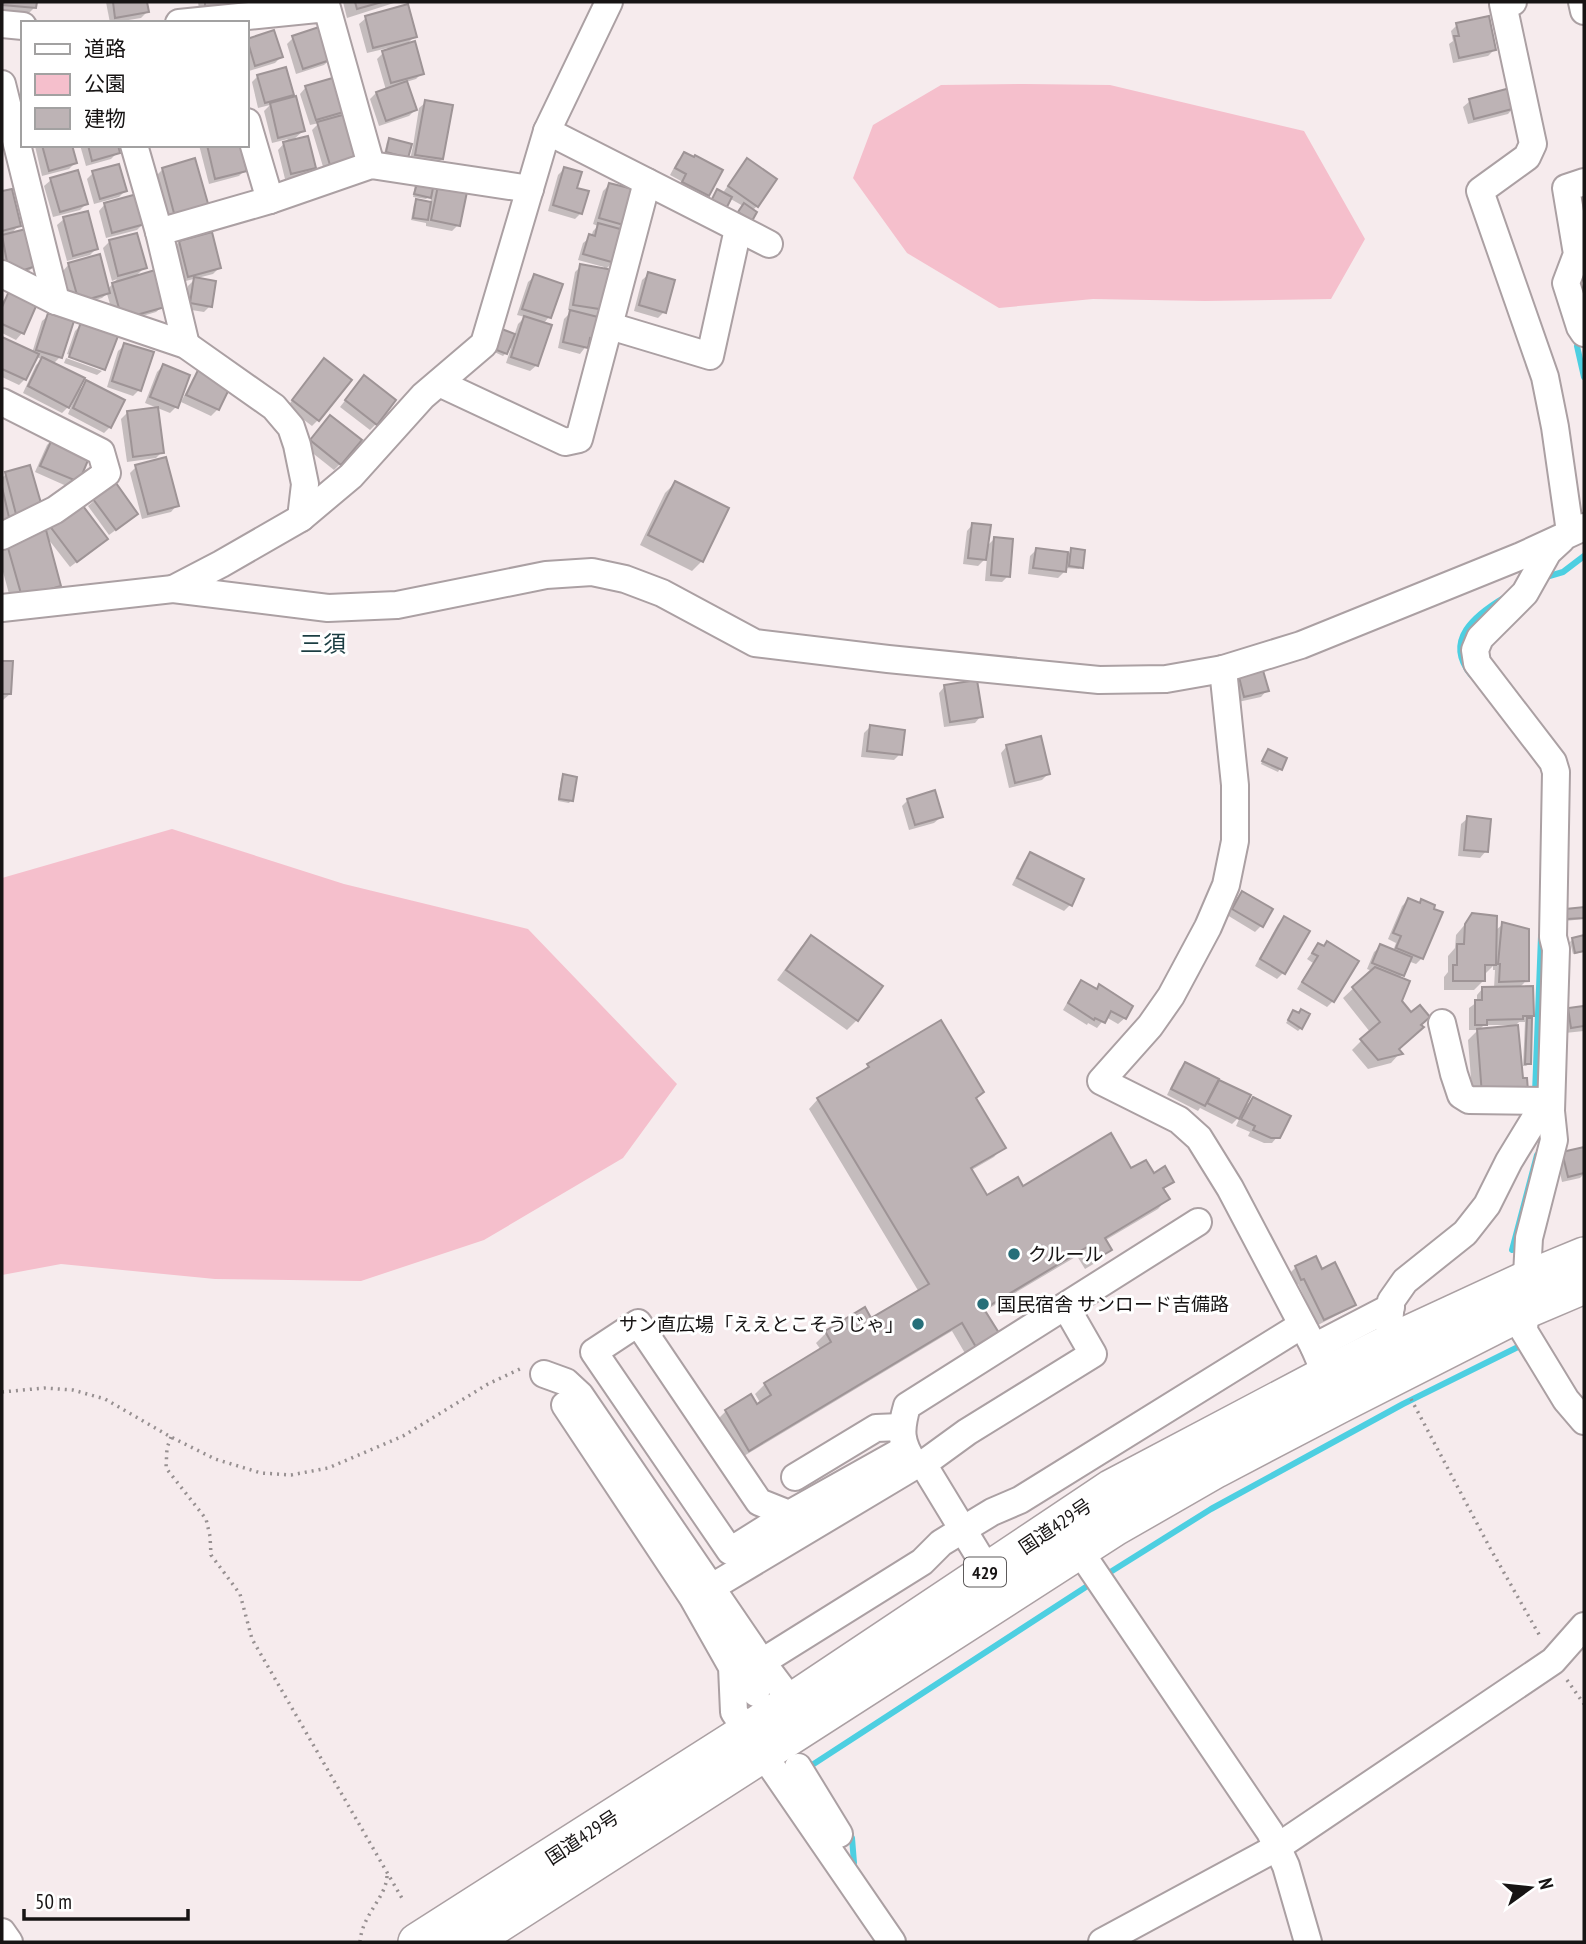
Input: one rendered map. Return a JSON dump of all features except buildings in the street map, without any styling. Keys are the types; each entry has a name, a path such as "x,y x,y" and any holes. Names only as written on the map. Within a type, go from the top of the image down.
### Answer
{"highway":[{"name":"国道429号","path":"470,1942 756,1742 996,1584 1112,1488 1320,1363 1399,1356 1525,1295 1584,1256"},
{"name":"国道429号","path":"1525,1295 1584,1285"},
{"name":"国道429号","path":"417,1942 756,1742 792,1702 996,1584 1092,1569 1115,1527 1216,1468 1320,1363"}],"street":[{"path":"173,589 302,518 351,476 404,416 484,344 547,131 609,2"},
{"path":"1513,2 1503,4 1533,144 1527,157 1480,191 1545,377 1577,529"},
{"path":"1582,2 1584,11"},
{"path":"216,21 327,8 371,165"},
{"path":"2,24 21,26"},
{"path":"2,84 55,301"},
{"path":"248,125 270,201"},
{"path":"547,131 768,244"},
{"path":"135,147 159,232 186,345"},
{"path":"159,232 270,201 371,165 530,189"},
{"path":"1584,182 1566,188 1577,254 1566,283 1584,333"},
{"path":"439,383 565,442 579,439 647,183"},
{"path":"610,326 710,356 738,229"},
{"path":"2,274 55,301 186,345 274,407 291,428 297,445 305,484 302,518"},
{"path":"2,402 101,452 107,473 55,510 2,536"},
{"path":"2,608 173,589 328,608 397,605 547,575 592,572 625,579 662,593 755,643 1098,680 1166,679 1223,669 1301,645 1521,556 1577,529"},
{"path":"1577,529 1548,552 1525,593 1480,638 1475,650 1476,663 1553,762 1556,772 1553,937 1556,949 1551,1106 1554,1140 1529,1238 1524,1331 1566,1400 1584,1421"},
{"path":"762,1662 922,1562 941,1543 992,1512 1320,1363 1230,1188 1199,1138 1179,1120 1101,1081 1150,1027 1171,996 1208,927 1226,885 1235,841 1235,785 1223,669"},
{"path":"1442,1023 1461,1096 1469,1100 1551,1106"},
{"path":"1399,1356 1391,1301 1405,1281 1465,1233 1487,1205 1534,1120 1551,1106"},
{"path":"911,1451 907,1406 1198,1222"},
{"path":"789,1514 759,1502 638,1323 594,1352 730,1551 789,1514 911,1451 967,1432 1093,1354 1066,1307"},
{"path":"540,1368 702,1592 762,1662 792,1702"},
{"path":"795,1477 876,1428 911,1451 996,1584"},
{"path":"702,1592 911,1451"},
{"path":"1092,1569 1270,1832 1286,1866 1308,1942"},
{"path":"702,1592 748,1669 756,1693"},
{"path":"702,1592 732,1667 734,1712 892,1942"},
{"path":"1102,1942 1276,1847 1553,1661 1584,1626"},
{"path":"798,1767 840,1835 843,1846 838,1862"},
{"path":"2,1932 9,1942"}],"path":[{"path":"1399,1356 1490,1548 1553,1661 1584,1704"},
{"path":"2,1392 44,1388 73,1390 105,1399 215,1459 261,1473 291,1475 327,1468 403,1436 488,1384 540,1368"},
{"path":"171,1437 167,1448 166,1468 206,1519 211,1555 240,1594 252,1639 404,1900"},
{"path":"360,1942 365,1919 387,1884 387,1872"}],"green space":[{"path":"941,85 1110,85 1304,131 1365,239 1331,299 1093,299 999,308 907,253 853,178 873,125"},
{"path":"172,829 344,884 528,929 677,1084 623,1158 484,1240 361,1281 215,1279 61,1264 2,1275 2,878"}],"waterway":[{"path":"1577,346 1584,377"},
{"path":"1546,577 1563,572 1584,556"},
{"path":"1471,675 1460,651 1466,630 1483,612 1505,597"},
{"path":"1535,1093 1541,936"},
{"path":"1512,1250 1537,1155"},
{"path":"1104,1576 1211,1509 1403,1404 1522,1345"},
{"path":"809,1768 1092,1583"},
{"path":"848,1831 852,1838 854,1863 850,1869"}],"place":[{"name":"クルール","path":"1014,1254"},
{"name":"国民宿舎 サンロード吉備路","path":"983,1304"},
{"name":"サン直広場「ええとこそうじゃ」","path":"918,1324"}],"district":[{"name":"三須","path":"323,643"}]}
